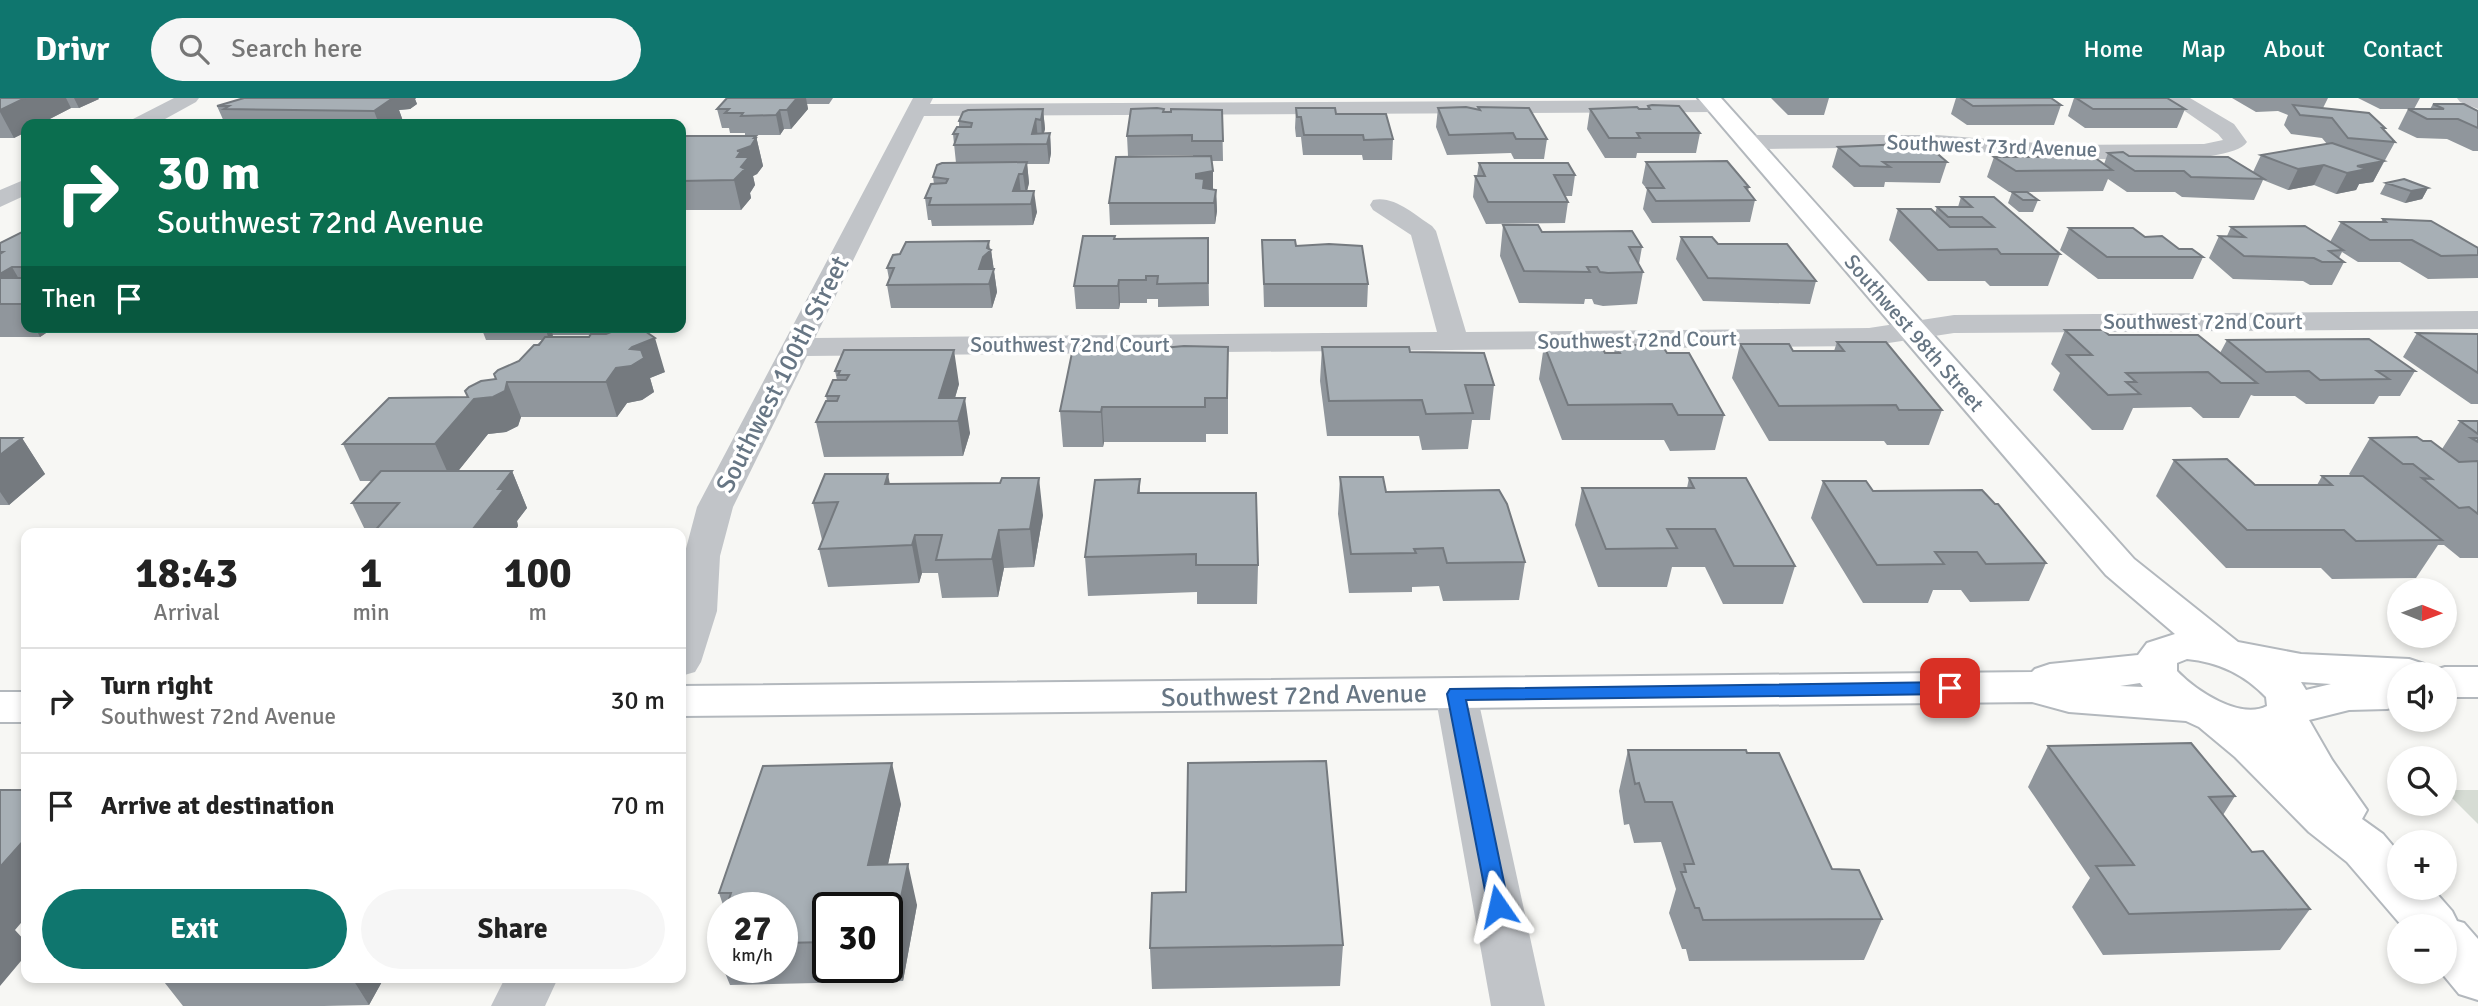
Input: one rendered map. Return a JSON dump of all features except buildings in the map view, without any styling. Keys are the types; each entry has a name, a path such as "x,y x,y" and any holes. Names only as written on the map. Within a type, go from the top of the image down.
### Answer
{"street":[{"path":"150,119 189,98"},
{"name":"Southwest 73rd Avenue","path":"1747,142 1937,142 2062,152 2204,150 2236,142 2227,129 2176,98"},
{"path":"2467,98 2478,103"},
{"path":"920,104 1712,102"},
{"name":"Southwest 98th Street","path":"1712,102 2120,567 2232,654 2258,667 2283,688 2289,700 2287,714"},
{"name":"Southwest 100th Street","path":"686,648 698,611 702,556 715,507 920,104"},
{"path":"0,200 21,189"},
{"path":"1382,205 1423,231 1454,342"},
{"name":"Southwest 72nd Court","path":"795,347 1869,337 1954,324 2478,320"},
{"name":"Southwest 98th Street","path":"2120,567 2116,577 2132,596 2155,634 2156,661"},
{"name":"Southwest 72nd Avenue","path":"2032,687 2055,676 2156,661 2168,649 2184,645 2232,654"},
{"path":"2232,654 2301,668 2387,673"},
{"path":"2156,661 2159,679 2172,693 2251,745 2326,818 2365,848 2387,873"},
{"path":"2457,682 2478,682"},
{"name":"Southwest 72nd Avenue","path":"686,701 2032,687 2069,697 2202,712 2259,725 2287,714"},
{"path":"1456,694 1518,1006"},
{"path":"2365,848 2350,818 2315,772 2287,714 2349,695 2387,694"},
{"path":"0,707 21,706"},
{"path":"2411,900 2423,914"},
{"path":"2457,953 2478,977"},
{"path":"518,1006 529,983"}],"shaded area":[{"path":"2457,790 2478,790 2478,824 2457,803"}],"route":[{"path":"1498,906 1456,694 1950,688"}]}
